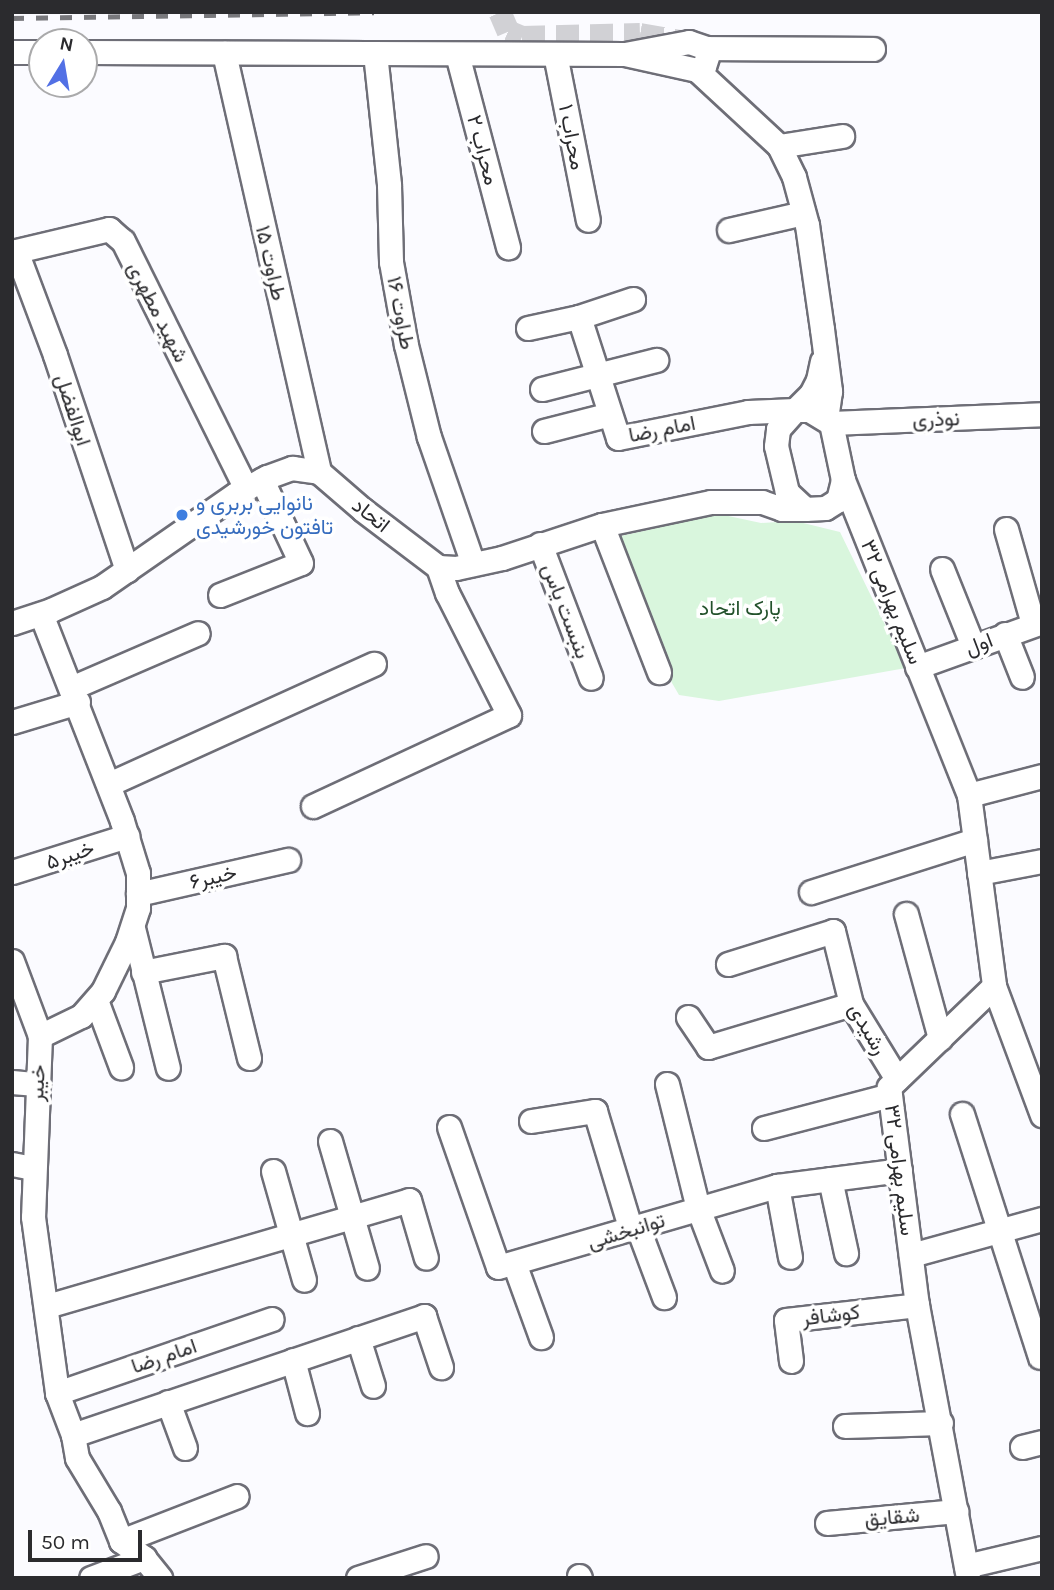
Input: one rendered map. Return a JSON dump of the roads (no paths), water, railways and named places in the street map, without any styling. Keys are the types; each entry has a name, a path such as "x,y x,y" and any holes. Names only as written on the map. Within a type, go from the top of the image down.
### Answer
{"street":[{"path":"98,52 625,54 672,43 689,42 706,48 873,49"},
{"path":"697,71 706,61 706,48"},
{"name":"طراوت ۱۵","path":"224,53 319,472"},
{"name":"طراوت ۱۶","path":"375,53 389,185 391,262 406,345 429,437 473,564"},
{"name":"محراب ۲","path":"457,54 508,247"},
{"name":"محراب ۱","path":"555,54 588,220"},
{"path":"313,806 509,715 447,593 438,567 502,558 602,524 711,502 762,502 782,509 813,508 838,500 843,480 828,421 830,391 803,213 794,177 779,146 697,71 625,54"},
{"path":"779,146 842,136"},
{"path":"729,230 803,213"},
{"name":"شهید مطهری","path":"14,251 110,229 123,241 254,484"},
{"name":"ابوالفضل","path":"14,251 55,355 127,569"},
{"path":"528,328 579,317 634,299"},
{"name":"امام رضا","path":"579,317 618,438 748,412 795,410"},
{"path":"813,508 787,492 776,446 784,419 811,394 818,380 823,357"},
{"path":"542,389 656,360"},
{"path":"795,410 809,410 828,421"},
{"path":"748,412 762,418 777,436"},
{"path":"544,431 610,414"},
{"name":"نوذری","path":"828,421 1042,414"},
{"path":"12,623 41,614 102,587 254,484 292,468 319,472"},
{"name":"اتحاد","path":"319,472 363,510 438,567"},
{"name":"سلیم بهرامی ۳۲","path":"843,480 969,795 994,986 894,1087 900,1170 918,1305 967,1572"},
{"path":"220,595 301,563 254,484"},
{"path":"762,502 787,492"},
{"name":"سلیم بهرامی ۳۲","path":"813,508 863,530"},
{"path":"602,524 659,672"},
{"path":"1006,529 1038,623"},
{"name":"بنبست یاس","path":"540,544 591,678"},
{"path":"942,569 973,646"},
{"name":"خیبر","path":"41,614 109,784 138,873 133,928 103,992 81,1016 40,1037 36,1084 23,1166 47,1306 57,1393 73,1435 76,1458 109,1511 121,1541"},
{"name":"اول","path":"917,667 1038,623"},
{"path":"12,722 75,695 198,633"},
{"path":"1005,634 1022,677"},
{"path":"109,784 374,664"},
{"path":"969,795 1042,776"},
{"name":"خیبر۵","path":"12,872 127,836"},
{"path":"811,892 975,840"},
{"name":"خیبر۶","path":"138,894 288,860"},
{"path":"979,873 1042,861"},
{"path":"906,914 940,1038"},
{"path":"133,928 168,1068"},
{"name":"رشیدی","path":"728,964 833,930 851,1004 894,1087"},
{"path":"143,972 224,956 249,1058"},
{"path":"12,961 40,1037"},
{"path":"994,986 1042,1115"},
{"path":"96,1000 121,1067"},
{"path":"688,1017 708,1047 851,1004"},
{"path":"12,1082 36,1084"},
{"path":"667,1084 698,1208 722,1271"},
{"path":"764,1128 894,1087"},
{"path":"531,1121 595,1111 634,1229 664,1297"},
{"path":"961,1114 1040,1357"},
{"path":"449,1127 498,1267 513,1263 541,1337"},
{"path":"330,1142 367,1268"},
{"name":"توانبخشی","path":"513,1263 777,1186 900,1170"},
{"path":"273,1171 304,1280"},
{"path":"830,1179 846,1253"},
{"path":"777,1186 790,1257"},
{"path":"47,1306 350,1215 409,1200 426,1258"},
{"path":"911,1255 999,1233 1042,1219"},
{"name":"کوشافر","path":"791,1362 786,1320 918,1305"},
{"path":"73,1435 424,1316 441,1367"},
{"name":"امام رضا","path":"57,1393 272,1319"},
{"path":"358,1338 373,1386"},
{"path":"293,1360 307,1413"},
{"path":"168,1402 185,1448"},
{"path":"845,1426 941,1423"},
{"path":"121,1541 237,1496"},
{"name":"شقایق","path":"827,1523 956,1511"},
{"path":"121,1541 144,1558 160,1578"},
{"path":"967,1572 1042,1548"},
{"path":"358,1578 426,1556"},
{"path":"91,1578 144,1558"}],"tunnel":[{"path":"500,12 508,31 522,37 640,34 686,42"}],"railway":[{"path":"12,18 374,12"}],"place":[{"name":"نانوایی بربری و تافتون خورشیدی","path":"182,515"}],"park label":[{"name":"پارک اتحاد","path":"740,608"}]}
